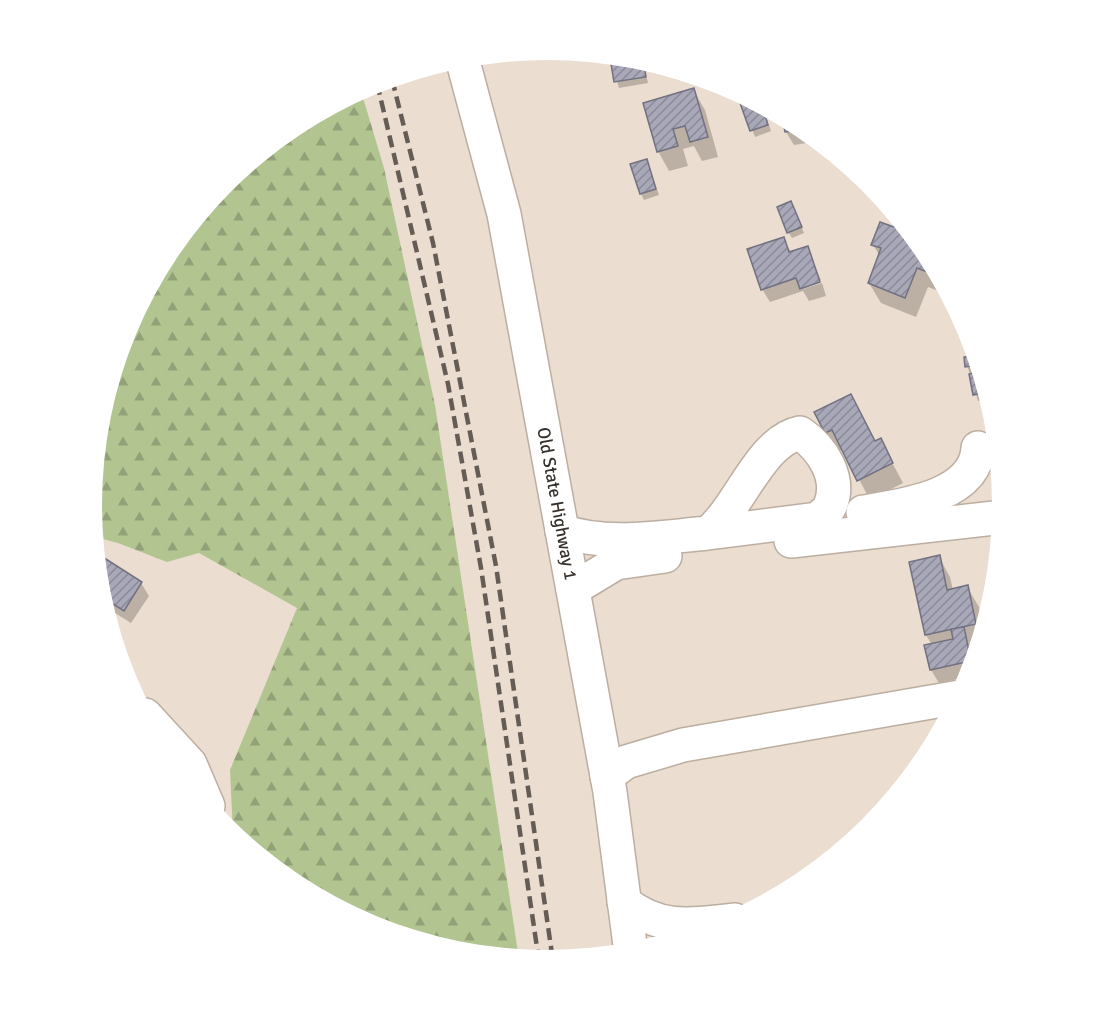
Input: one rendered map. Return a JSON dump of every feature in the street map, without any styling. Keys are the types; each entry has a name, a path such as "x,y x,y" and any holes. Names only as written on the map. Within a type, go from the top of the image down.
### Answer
{"main road":[{"name":"Old State Highway 1","path":"465,68 504,214 607,776 630,943"},
{"path":"708,533 731,510 761,461 788,435 800,433 812,441 831,472 833,487 830,507 817,519"},
{"path":"562,531 582,538 605,541 708,533 895,507 935,497 962,480 978,455 978,448"},
{"path":"573,589 616,563 993,518"},
{"path":"607,776 626,762 683,745 950,699"},
{"path":"174,746 190,764 196,778"},
{"path":"624,902 639,914 658,922 700,924"}],"green space":[{"path":"364,100 384,168 435,405 518,950 433,936 351,905 300,876 233,821 230,770 297,608 199,553 167,562 103,539 102,506 106,447 126,362 148,308 195,234 233,190 300,135"}],"building":[{"path":"611,65 645,71 646,77 614,82"},
{"path":"694,88 708,137 690,142 685,126 673,129 678,146 657,152 643,103"},
{"path":"740,104 766,117 768,125 750,131"},
{"path":"647,159 656,189 640,194 630,164"},
{"path":"791,201 802,227 787,233 777,207"},
{"path":"880,222 894,227 927,272 917,268 905,298 868,283 881,248 871,245"},
{"path":"784,237 789,252 808,246 820,282 800,289 796,278 761,290 747,249"},
{"path":"968,356 971,366 965,367 964,357"},
{"path":"973,373 979,394 973,395 969,374"},
{"path":"851,394 875,441 881,438 893,463 857,481 832,430 825,433 814,412"},
{"path":"940,555 947,590 968,585 976,624 925,635 909,562"},
{"path":"105,559 142,582 124,611 114,605"},
{"path":"964,627 969,652 965,662 930,670 924,645 953,639 951,629"}],"railway":[{"path":"394,88 433,243 496,566 552,951"},
{"path":"379,93 448,384 481,568 537,951"}]}
